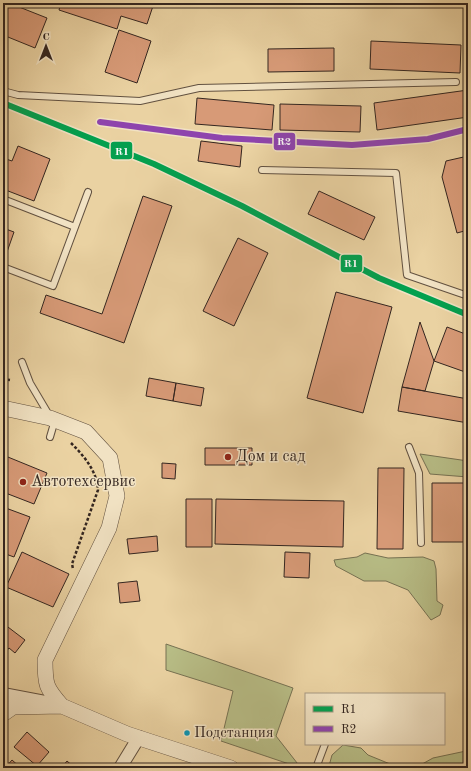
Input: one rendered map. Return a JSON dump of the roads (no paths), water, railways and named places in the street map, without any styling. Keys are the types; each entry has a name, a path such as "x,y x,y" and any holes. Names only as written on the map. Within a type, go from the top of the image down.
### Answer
{"street":[{"path":"3,408 53,419 86,432 110,458 117,496 109,528 46,660 46,680 49,691 62,706"},
{"path":"3,694 62,706 138,737 231,768"},
{"path":"3,714 13,707 62,706"},
{"path":"120,768 138,737"}],"lane":[{"path":"3,91 18,95 140,101 199,88 456,82"},
{"path":"262,170 396,173 407,275 468,296"},
{"path":"3,267 53,286 88,192"},
{"path":"3,199 75,227"},
{"path":"22,362 30,383 53,419 50,437"},
{"path":"410,447 419,473 421,543"},
{"path":"316,768 325,745"}],"place":[{"name":"Дом и сад","path":"228,457"},
{"name":"Автотехсервис","path":"23,482"},
{"name":"Подстанция","path":"187,733"}]}
